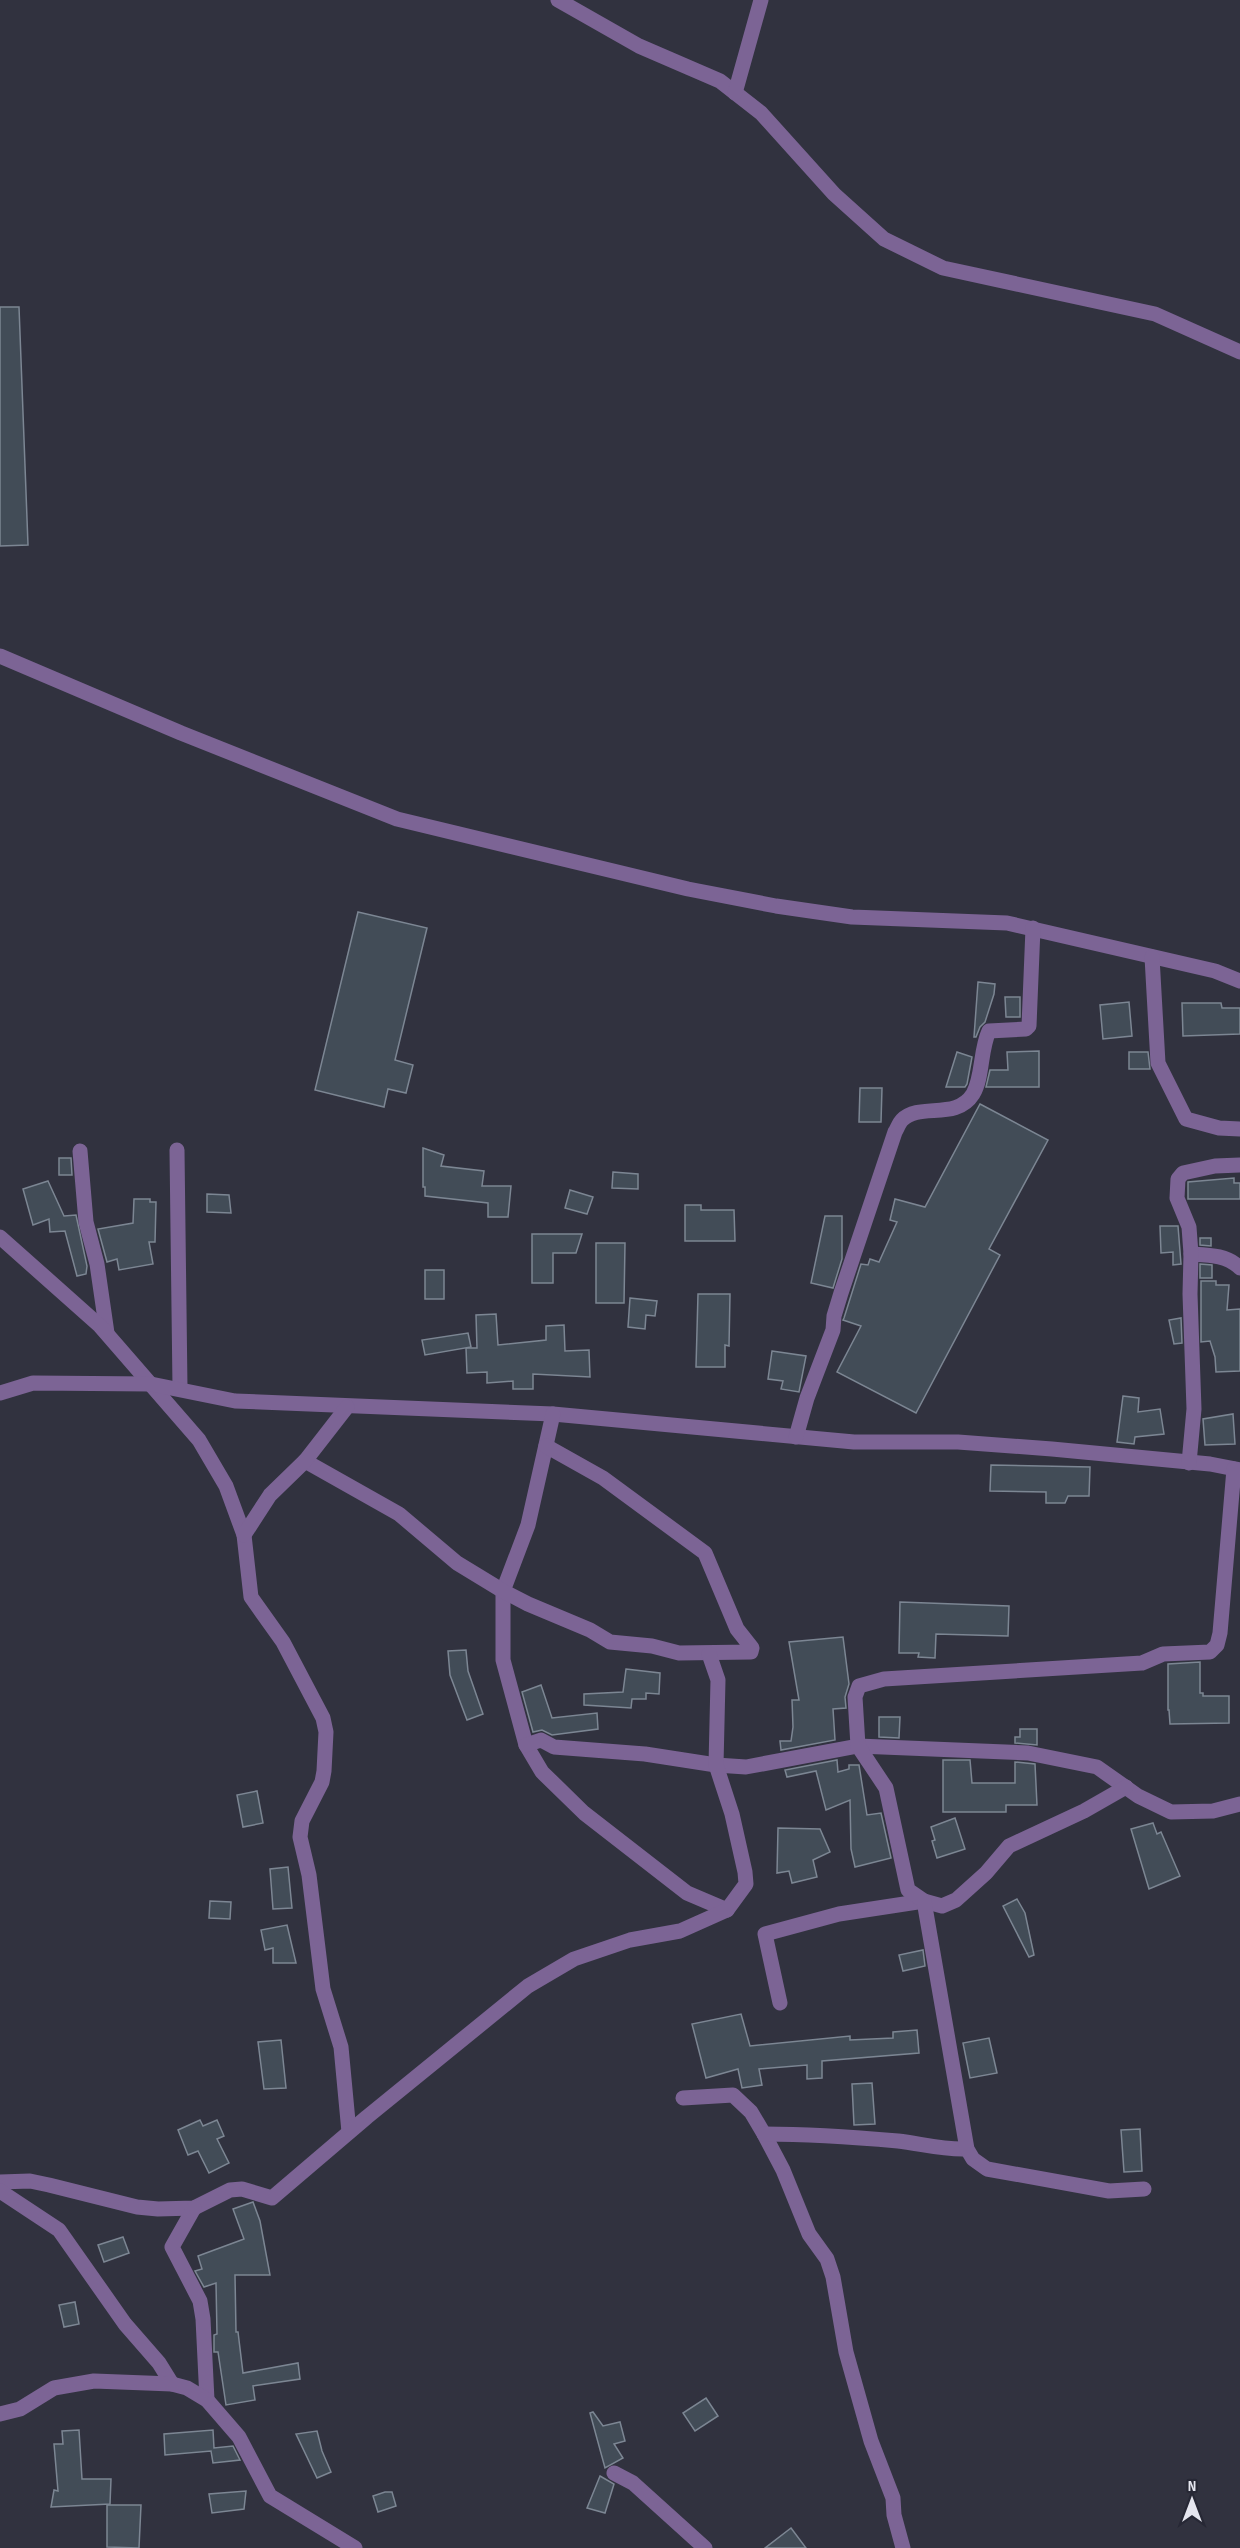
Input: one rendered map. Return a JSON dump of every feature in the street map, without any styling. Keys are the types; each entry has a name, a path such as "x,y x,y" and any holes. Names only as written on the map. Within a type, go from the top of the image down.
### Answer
{"street":[{"path":"558,0 639,46 720,81 761,113 834,194 884,239 943,268 1155,314 1240,352"},
{"path":"735,93 761,0"},
{"path":"0,656 181,733 397,819 688,889 776,906 852,916 1007,923 1215,971 1240,981"},
{"path":"796,1437 807,1398 833,1330 834,1316 895,1132 902,1119 915,1114 959,1108 973,1093 982,1049 989,1031 1026,1029 1029,1026 1033,928"},
{"path":"1152,957 1158,1063 1176,1101 1186,1119 1219,1128 1240,1129"},
{"path":"177,1150 180,1388"},
{"path":"80,1151 86,1222 97,1264 107,1333"},
{"path":"1189,1463 1194,1410 1191,1254 1189,1227 1177,1198 1179,1175 1215,1166 1240,1165"},
{"path":"0,1238 107,1333 199,1440 226,1486 244,1534 251,1597 283,1642 324,1718 326,1732 322,1782 302,1821 300,1837 309,1875 324,1989 341,2047 349,2132"},
{"path":"1191,1254 1225,1258 1233,1261 1240,1268"},
{"path":"0,1393 33,1383 151,1384 180,1388 225,1400 554,1414 854,1442 970,1443 1189,1463 1237,1470 1220,1632 1217,1645 1210,1652 1163,1654 1142,1663 976,1672 870,1681 859,1686 856,1691 858,1746 886,1788 908,1890 924,1901 942,1906 956,1900 986,1873 1009,1846 1084,1811 1126,1787"},
{"path":"244,1534 270,1495 305,1461 348,1407"},
{"path":"554,1414 528,1525 502,1591 503,1660 526,1745 542,1772 584,1813 687,1893 727,1910"},
{"path":"305,1461 399,1514 458,1563 502,1591 617,1644 652,1646 679,1653 709,1654 753,1650 737,1629 705,1553 603,1478 546,1446"},
{"path":"0,2182 30,2181 49,2184 137,2207 158,2209 194,2208 236,2189 272,2198 528,1986 574,1959 630,1940 680,1931 727,1910 746,1884 732,1814 716,1766 718,1680 709,1654"},
{"path":"526,1745 541,1740 554,1747 645,1754 716,1766 747,1767 858,1746 1028,1753 1097,1767 1138,1797 1171,1812 1213,1811 1240,1804"},
{"path":"780,2003 765,1934 839,1914 924,1901"},
{"path":"924,1901 967,2149 973,2159 987,2169 1109,2192 1144,2189"},
{"path":"683,2098 733,2095 751,2112 783,2170 809,2234 827,2259 833,2277 846,2352 871,2440 893,2498 894,2515 903,2548"},
{"path":"764,2134 817,2134 907,2142 942,2150 967,2149"},
{"path":"0,2191 59,2230 125,2324 159,2363 172,2384"},
{"path":"194,2208 172,2247 200,2301 207,2400"},
{"path":"0,2414 20,2409 54,2388 71,2385 94,2382 172,2384 187,2388 207,2400 239,2437 270,2496 355,2548"},
{"path":"614,2473 633,2483 705,2548"}],"building":[{"path":"0,307 19,307 28,545 0,546"},
{"path":"358,912 427,928 395,1060 413,1065 406,1093 388,1089 384,1107 315,1090"},
{"path":"978,982 995,984 985,1022 974,1037"},
{"path":"1005,997 1020,997 1020,1017 1006,1017"},
{"path":"1129,1002 1132,1036 1103,1039 1100,1005"},
{"path":"1182,1003 1221,1003 1222,1008 1240,1008 1240,1034 1183,1036"},
{"path":"1039,1051 1039,1087 986,1087 990,1070 1008,1070 1007,1052"},
{"path":"957,1052 972,1057 967,1084 965,1087 946,1087"},
{"path":"1129,1052 1148,1052 1150,1069 1129,1069"},
{"path":"860,1088 882,1088 881,1122 859,1122"},
{"path":"980,1104 1048,1140 989,1249 1000,1255 916,1413 837,1372 861,1326 843,1320 861,1264 868,1265 870,1259 879,1262 897,1222 890,1220 895,1199 925,1207"},
{"path":"423,1148 444,1155 441,1166 484,1171 482,1186 511,1186 508,1217 488,1217 488,1203 425,1196"},
{"path":"59,1158 71,1158 72,1175 59,1175"},
{"path":"613,1172 638,1174 638,1189 612,1188"},
{"path":"1234,1178 1234,1183 1240,1183 1240,1199 1188,1199 1188,1182"},
{"path":"48,1181 64,1216 76,1215 87,1266 86,1274 77,1276 65,1231 50,1232 49,1219 33,1225 23,1189"},
{"path":"570,1190 593,1197 587,1214 565,1208"},
{"path":"207,1194 229,1195 231,1213 207,1212"},
{"path":"134,1199 150,1199 150,1202 156,1202 155,1242 149,1242 153,1264 119,1270 117,1259 107,1262 98,1229 133,1223"},
{"path":"685,1205 701,1205 701,1210 734,1210 735,1241 685,1241"},
{"path":"825,1216 842,1216 842,1259 833,1288 811,1283"},
{"path":"1160,1226 1178,1226 1181,1264 1173,1265 1173,1252 1161,1253"},
{"path":"532,1234 582,1234 576,1253 553,1253 553,1283 532,1283"},
{"path":"1200,1238 1211,1238 1211,1246 1200,1245"},
{"path":"596,1243 625,1243 624,1303 596,1303"},
{"path":"1200,1264 1212,1265 1212,1278 1200,1278"},
{"path":"425,1270 444,1270 444,1299 425,1299"},
{"path":"1201,1281 1216,1281 1216,1285 1229,1285 1227,1310 1240,1309 1240,1371 1216,1372 1215,1357 1210,1341 1201,1342"},
{"path":"698,1294 730,1294 729,1346 725,1345 725,1367 696,1367"},
{"path":"630,1298 657,1301 655,1316 646,1315 645,1329 628,1327"},
{"path":"496,1314 498,1345 546,1340 546,1326 564,1325 565,1351 589,1350 590,1377 533,1374 533,1389 513,1389 513,1381 487,1383 487,1372 467,1373 466,1348 477,1348 476,1315"},
{"path":"1181,1318 1182,1343 1174,1344 1169,1320"},
{"path":"468,1333 471,1347 425,1355 422,1340"},
{"path":"772,1351 806,1356 799,1392 781,1389 783,1381 768,1379"},
{"path":"1123,1396 1139,1398 1138,1412 1160,1409 1164,1434 1135,1437 1134,1444 1117,1442"},
{"path":"1233,1414 1235,1444 1205,1445 1203,1419"},
{"path":"991,1465 1090,1467 1089,1496 1068,1496 1065,1503 1046,1503 1046,1492 990,1491"},
{"path":"900,1602 1009,1606 1008,1636 936,1634 935,1658 918,1657 919,1653 899,1653"},
{"path":"843,1637 849,1684 845,1697 846,1708 833,1709 835,1740 781,1750 780,1741 791,1741 792,1700 799,1700 789,1642"},
{"path":"466,1650 468,1671 483,1714 467,1720 450,1675 448,1651"},
{"path":"1200,1662 1200,1693 1203,1693 1203,1696 1229,1696 1229,1723 1170,1724 1168,1664"},
{"path":"626,1669 660,1673 659,1694 646,1693 646,1699 632,1699 631,1708 584,1705 584,1694 623,1692"},
{"path":"541,1685 552,1718 597,1713 598,1729 552,1735 542,1730 533,1732 522,1692"},
{"path":"879,1717 900,1717 899,1738 879,1737"},
{"path":"1020,1729 1037,1729 1037,1745 1015,1743 1015,1737 1020,1737"},
{"path":"837,1760 838,1772 849,1769 849,1765 859,1765 867,1815 881,1813 891,1858 855,1867 851,1849 850,1800 826,1810 816,1771 787,1777 785,1770"},
{"path":"943,1760 970,1760 972,1783 1015,1783 1015,1762 1035,1764 1037,1805 1006,1805 1006,1812 943,1812"},
{"path":"257,1791 263,1823 243,1827 237,1795"},
{"path":"955,1818 965,1849 937,1858 931,1827"},
{"path":"1153,1823 1157,1834 1161,1832 1180,1876 1149,1889 1131,1829"},
{"path":"778,1828 820,1829 830,1852 813,1860 817,1877 792,1883 789,1871 777,1873"},
{"path":"288,1867 292,1908 273,1909 270,1869"},
{"path":"1017,1899 1025,1913 1034,1955 1029,1957 1003,1906"},
{"path":"210,1901 231,1902 230,1919 209,1918"},
{"path":"287,1925 296,1963 273,1963 273,1948 265,1950 261,1930"},
{"path":"923,1950 925,1966 903,1971 899,1955"},
{"path":"741,2014 750,2046 850,2036 850,2040 893,2038 893,2032 917,2030 919,2053 822,2061 822,2078 807,2079 807,2065 759,2069 762,2085 742,2088 738,2069 706,2078 692,2024"},
{"path":"989,2038 997,2073 970,2078 963,2043"},
{"path":"281,2040 286,2088 264,2089 258,2042"},
{"path":"872,2083 875,2124 854,2125 852,2084"},
{"path":"200,2120 203,2126 217,2120 224,2136 217,2139 229,2163 209,2173 198,2151 188,2155 178,2130"},
{"path":"1140,2129 1142,2171 1124,2172 1121,2130"},
{"path":"253,2202 260,2221 270,2275 235,2275 236,2332 238,2332 243,2373 298,2363 300,2379 253,2386 255,2400 226,2405 218,2352 214,2352 214,2335 217,2334 216,2283 204,2287 195,2271 202,2269 198,2256 244,2239 233,2209"},
{"path":"123,2237 129,2253 104,2262 98,2245"},
{"path":"75,2302 79,2324 64,2327 59,2305"},
{"path":"706,2398 718,2416 695,2431 683,2413"},
{"path":"593,2412 603,2426 620,2422 625,2441 614,2444 623,2458 605,2468 590,2413"},
{"path":"79,2430 82,2479 111,2479 110,2504 51,2507 54,2490 58,2491 54,2444 63,2444 62,2431"},
{"path":"213,2430 214,2448 233,2446 240,2460 213,2463 211,2451 165,2455 164,2434"},
{"path":"317,2431 331,2472 317,2478 296,2434"},
{"path":"600,2476 614,2484 605,2513 587,2508"},
{"path":"246,2491 244,2509 212,2513 209,2494"},
{"path":"392,2492 396,2506 378,2512 373,2496"},
{"path":"107,2505 141,2505 139,2548 107,2547"},
{"path":"791,2528 806,2548 765,2548"}]}
